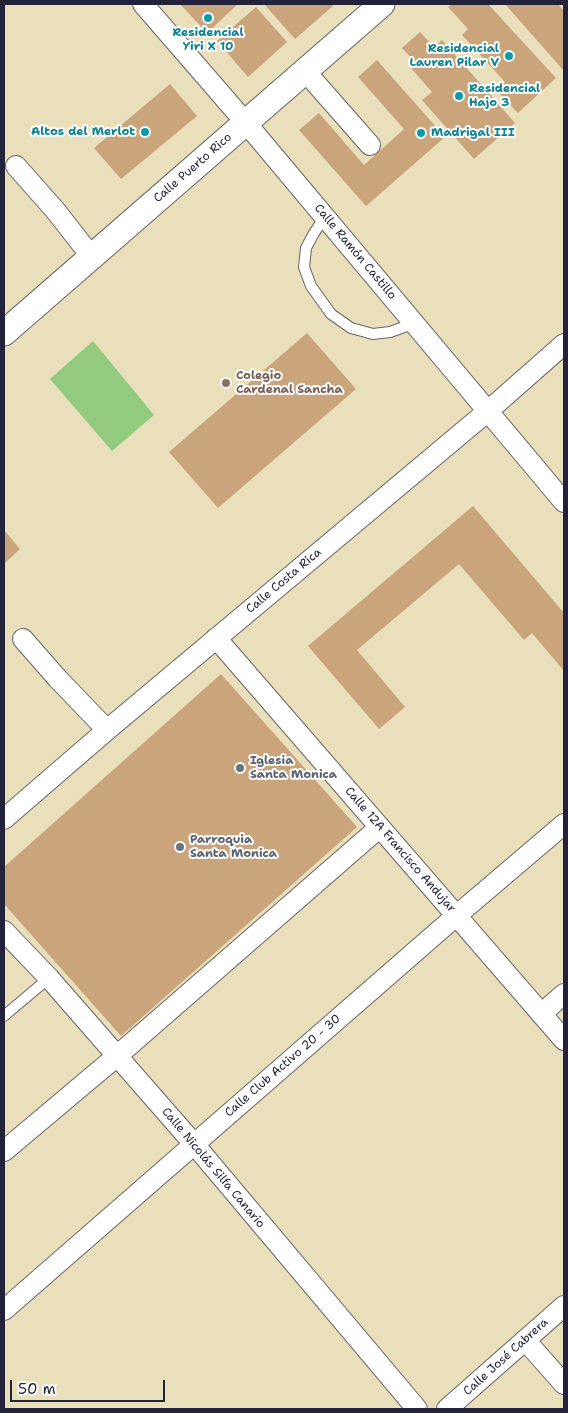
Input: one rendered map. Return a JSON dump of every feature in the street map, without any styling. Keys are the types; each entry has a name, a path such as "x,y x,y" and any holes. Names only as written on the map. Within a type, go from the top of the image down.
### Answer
{"street":[{"name":"Calle Ramón Castillo","path":"143,4 246,123 564,502"},
{"name":"Calle Puerto Rico","path":"4,333 382,4"},
{"path":"305,71 370,145"},
{"path":"16,166 55,210 91,256"},
{"name":"Calle Costa Rica","path":"4,820 107,730 488,411 564,344"},
{"name":"Calle 12A Francisco Andujar","path":"216,638 564,1040"},
{"path":"23,639 107,730"},
{"name":"Calle Club Activo 20 - 30","path":"4,1308 564,824"},
{"path":"4,1151 117,1056 380,827"},
{"name":"Calle Nicolás Silfa Canario","path":"4,931 49,978 194,1144 417,1409"},
{"path":"541,1014 564,994"},
{"name":"Calle José Cabrera","path":"448,1409 564,1306"},
{"path":"525,1340 564,1384"}],"lane":[{"path":"325,217 306,248 304,267 311,286 331,314 351,328 373,334 397,330 412,321"},
{"path":"4,1016 49,978"}],"green space":[{"path":"93,341 154,415 112,451 50,379"}],"building":[{"name":"Residencial Yiri X 10","path":"180,4 238,4 207,33"},
{"path":"264,4 331,4 333,6 295,39"},
{"name":"Residencial Lauren Pilar V","path":"452,4 488,4 556,78 518,113 496,90 505,82 462,35 468,29 448,7"},
{"path":"505,4 558,4 564,11 564,71"},
{"path":"256,7 287,42 248,77 217,41"},
{"name":"Residencial Hajo 3","path":"420,32 434,47 442,40 515,123 474,159 422,100 432,92 410,67 415,62 402,48"},
{"name":"Madrigal III","path":"377,60 445,137 366,206 299,130 319,113 364,165 404,129 358,77"},
{"name":"Altos del Merlot","path":"170,84 197,116 121,179 94,148"},
{"path":"307,333 356,389 218,508 169,452"},
{"path":"473,506 564,613 564,671 532,633 524,640 459,564 357,650 405,707 379,729 308,646"},
{"path":"4,530 20,549 4,564"},
{"name":"Parroquia Santa Monica","path":"221,674 357,827 121,1036 4,904 4,867"}],"place":[{"name":"Residencial Yiri X 10","path":"208,18"},
{"name":"Residencial Lauren Pilar V","path":"509,56"},
{"name":"Residencial Hajo 3","path":"459,96"},
{"name":"Altos del Merlot","path":"145,132"},
{"name":"Madrigal III","path":"421,133"},
{"name":"Colegio Cardenal Sancha","path":"226,383"},
{"name":"Iglesia Santa Monica","path":"240,768"},
{"name":"Parroquia Santa Monica","path":"180,847"}]}
